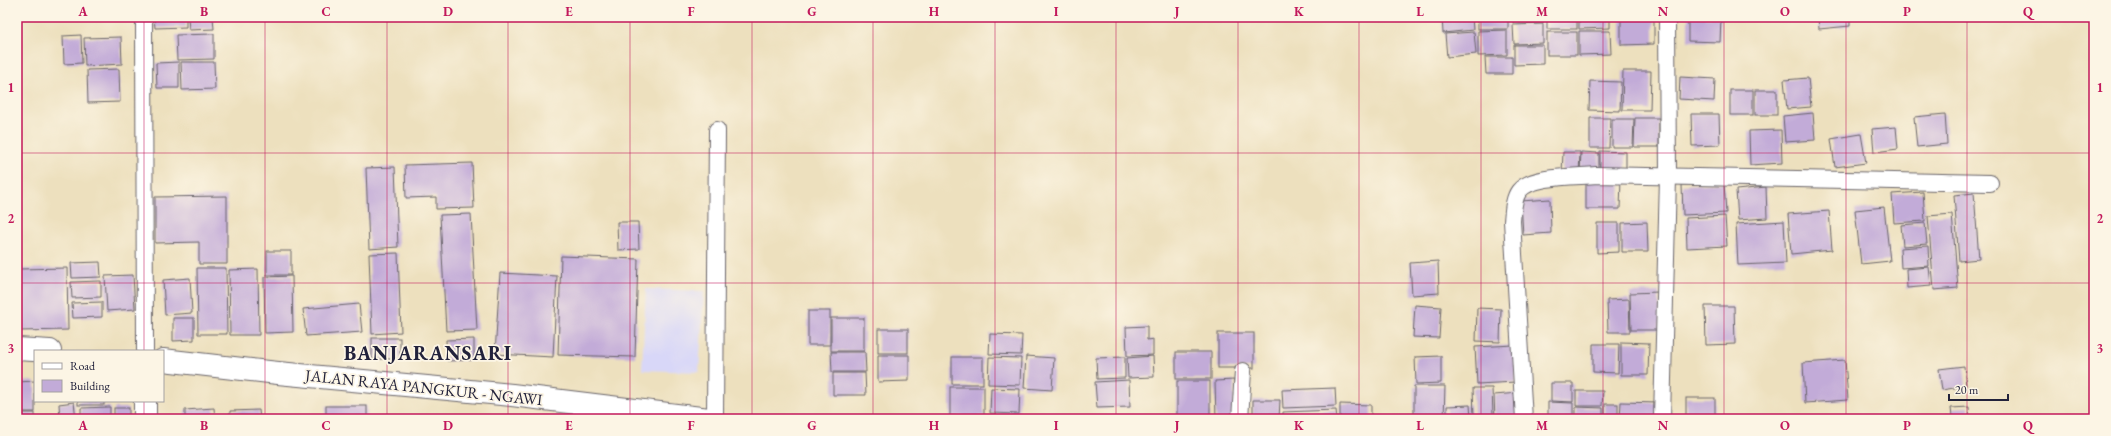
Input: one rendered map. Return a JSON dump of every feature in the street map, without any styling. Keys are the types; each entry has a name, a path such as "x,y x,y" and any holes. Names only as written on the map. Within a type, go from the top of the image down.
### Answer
{"main road":[{"path":"17,349 34,350"},
{"name":"JALAN RAYA PANGKUR - NGAWI","path":"164,360 278,373 512,395 709,419"},
{"path":"145,402 145,419"}],"street":[{"path":"144,17 145,350"},
{"path":"1662,419 1668,177 1667,17"},
{"path":"715,419 717,130"},
{"path":"1524,419 1512,222 1515,202 1519,191 1537,180 1596,175 1990,183"},
{"path":"1240,419 1243,371"}],"shaded area":[{"path":"646,289 704,291 699,372 642,370"}],"building":[{"path":"154,17 186,17 186,27 155,28"},
{"path":"188,17 213,17 214,29 189,30"},
{"path":"1442,17 1472,17 1473,30 1443,33"},
{"path":"1478,17 1508,17 1508,29 1478,29"},
{"path":"1513,17 1543,17 1543,23 1513,23"},
{"path":"1547,17 1577,17 1577,29 1547,29"},
{"path":"1579,17 1610,17 1610,28 1579,29"},
{"path":"1621,17 1654,17 1654,44 1621,45"},
{"path":"1688,17 1721,17 1720,42 1688,41"},
{"path":"1818,17 1850,17 1850,26 1819,29"},
{"path":"1543,24 1543,43 1514,44 1513,25"},
{"path":"1507,30 1507,55 1478,56 1478,31"},
{"path":"1579,31 1610,31 1611,54 1579,55"},
{"path":"1474,32 1476,54 1447,57 1445,34"},
{"path":"1547,32 1577,32 1577,55 1547,55"},
{"path":"214,34 214,59 177,60 176,35"},
{"path":"81,35 82,63 64,64 63,36"},
{"path":"121,37 122,64 85,66 84,38"},
{"path":"1514,45 1543,45 1543,64 1514,65"},
{"path":"1485,57 1512,57 1512,74 1486,74"},
{"path":"179,62 179,88 157,88 156,63"},
{"path":"181,62 214,62 215,89 182,90"},
{"path":"119,69 120,102 88,103 87,70"},
{"path":"1623,71 1651,71 1650,110 1622,110"},
{"path":"1680,77 1715,79 1714,101 1679,99"},
{"path":"1808,78 1811,107 1787,109 1784,80"},
{"path":"1590,81 1621,82 1620,111 1589,110"},
{"path":"1730,90 1753,90 1753,115 1730,115"},
{"path":"1755,90 1777,90 1777,115 1755,115"},
{"path":"1813,113 1815,140 1785,142 1783,116"},
{"path":"1691,114 1719,114 1720,145 1692,146"},
{"path":"1945,114 1947,144 1917,147 1914,117"},
{"path":"1590,118 1610,118 1609,148 1590,148"},
{"path":"1635,118 1659,118 1659,147 1634,147"},
{"path":"1612,119 1634,119 1633,147 1612,147"},
{"path":"1896,127 1898,149 1874,152 1872,129"},
{"path":"1781,130 1782,163 1750,165 1749,131"},
{"path":"1861,134 1866,163 1835,167 1831,139"},
{"path":"1600,151 1626,152 1626,174 1600,174"},
{"path":"1563,152 1580,152 1579,174 1562,173"},
{"path":"1581,152 1599,153 1599,174 1580,173"},
{"path":"472,163 474,208 436,209 436,197 406,198 405,165"},
{"path":"395,167 398,247 369,249 366,168"},
{"path":"1586,179 1621,179 1620,209 1586,209"},
{"path":"1724,183 1726,213 1683,215 1682,185"},
{"path":"1766,187 1767,218 1738,220 1736,190"},
{"path":"1923,192 1925,221 1894,223 1892,194"},
{"path":"1974,193 1979,259 1959,261 1954,195"},
{"path":"227,196 227,264 199,264 199,242 155,243 155,197"},
{"path":"1550,199 1551,233 1523,235 1521,201"},
{"path":"1884,207 1890,261 1861,264 1855,210"},
{"path":"1829,211 1832,250 1791,254 1788,214"},
{"path":"471,214 477,330 446,331 440,215"},
{"path":"1952,214 1958,288 1934,290 1928,216"},
{"path":"1725,216 1727,246 1687,248 1686,218"},
{"path":"1784,221 1786,263 1738,265 1736,224"},
{"path":"617,222 638,222 639,249 618,250"},
{"path":"1647,222 1648,252 1622,252 1622,223"},
{"path":"1597,223 1619,223 1619,252 1597,253"},
{"path":"1925,223 1927,244 1903,246 1901,225"},
{"path":"1928,246 1929,266 1901,268 1900,248"},
{"path":"267,251 291,251 291,275 267,275"},
{"path":"398,253 401,332 372,334 369,254"},
{"path":"561,256 638,259 635,357 558,355"},
{"path":"1438,261 1439,293 1412,295 1410,263"},
{"path":"100,262 101,277 72,278 71,263"},
{"path":"1929,267 1931,286 1907,288 1906,269"},
{"path":"67,268 68,330 19,331 19,269"},
{"path":"197,268 226,268 227,334 198,334"},
{"path":"258,269 259,335 230,335 229,270"},
{"path":"500,273 557,276 553,357 495,354"},
{"path":"133,275 135,309 107,311 105,276"},
{"path":"292,276 293,332 265,333 264,277"},
{"path":"190,278 192,313 165,315 163,280"},
{"path":"101,281 101,297 72,298 71,282"},
{"path":"1659,292 1660,330 1631,330 1630,293"},
{"path":"1629,299 1630,332 1608,332 1607,300"},
{"path":"102,302 102,317 73,318 72,303"},
{"path":"359,304 362,332 306,336 303,309"},
{"path":"1415,305 1441,307 1439,338 1413,337"},
{"path":"1705,306 1734,306 1735,344 1706,345"},
{"path":"1477,308 1501,309 1500,342 1476,341"},
{"path":"808,311 830,311 830,345 808,345"},
{"path":"173,318 194,318 194,340 173,341"},
{"path":"831,318 864,318 864,351 831,351"},
{"path":"1147,326 1147,340 1153,339 1153,355 1127,356 1126,327"},
{"path":"878,329 908,329 908,353 878,353"},
{"path":"1218,333 1254,333 1254,368 1218,368"},
{"path":"990,334 1022,335 1021,355 989,354"},
{"path":"372,338 400,338 400,359 372,359"},
{"path":"474,339 474,360 447,361 446,340"},
{"path":"1621,342 1649,343 1648,375 1621,375"},
{"path":"1593,344 1619,344 1618,373 1593,372"},
{"path":"1514,345 1516,382 1477,384 1475,347"},
{"path":"831,352 865,352 866,372 832,372"},
{"path":"1176,352 1211,352 1211,379 1176,379"},
{"path":"878,355 909,355 909,381 878,382"},
{"path":"1026,356 1054,358 1052,390 1024,388"},
{"path":"1153,356 1154,377 1128,378 1127,358"},
{"path":"1441,356 1441,383 1416,384 1415,357"},
{"path":"952,357 983,357 983,384 952,384"},
{"path":"989,357 1021,358 1020,385 988,384"},
{"path":"1125,357 1125,378 1097,379 1096,358"},
{"path":"1845,360 1848,400 1805,403 1803,363"},
{"path":"1964,366 1966,386 1942,390 1939,369"},
{"path":"833,373 865,373 866,395 833,395"},
{"path":"1129,380 1130,407 1097,408 1095,382"},
{"path":"1234,380 1234,419 1216,419 1215,381"},
{"path":"34,381 35,412 17,412 17,382"},
{"path":"1177,381 1210,381 1210,419 1177,419"},
{"path":"1551,383 1573,383 1573,402 1551,401"},
{"path":"1414,386 1445,386 1444,419 1414,419"},
{"path":"950,387 984,387 984,416 950,416"},
{"path":"991,388 1020,389 1019,414 990,413"},
{"path":"1335,388 1336,406 1283,408 1282,390"},
{"path":"1473,388 1492,388 1493,416 1474,417"},
{"path":"1576,391 1603,391 1602,406 1576,406"},
{"path":"1519,393 1521,419 1495,419 1494,395"},
{"path":"1686,398 1715,398 1715,419 1686,419"},
{"path":"1253,400 1280,400 1279,419 1253,419"},
{"path":"74,402 76,419 60,419 59,404"},
{"path":"78,402 104,402 104,405 78,405"},
{"path":"1548,402 1573,403 1573,419 1548,419"},
{"path":"1621,402 1658,403 1658,419 1620,419"},
{"path":"1340,404 1371,405 1371,419 1340,419"},
{"path":"1605,404 1618,404 1618,419 1605,419"},
{"path":"1470,405 1471,419 1447,419 1447,406"},
{"path":"326,406 367,406 367,419 326,419"},
{"path":"110,407 110,419 81,419 81,408"},
{"path":"1576,407 1603,408 1603,419 1576,419"},
{"path":"1969,407 1970,419 1947,419 1946,417 1952,417 1951,408"},
{"path":"114,408 129,408 129,419 114,419"},
{"path":"214,408 215,419 185,419 185,410"},
{"path":"259,410 260,419 230,419 230,411"},
{"path":"1336,410 1337,419 1283,419 1283,412"},
{"path":"17,413 35,413 35,419 17,419"}],"district":[{"name":"BANJARANSARI","path":"428,353"}]}
